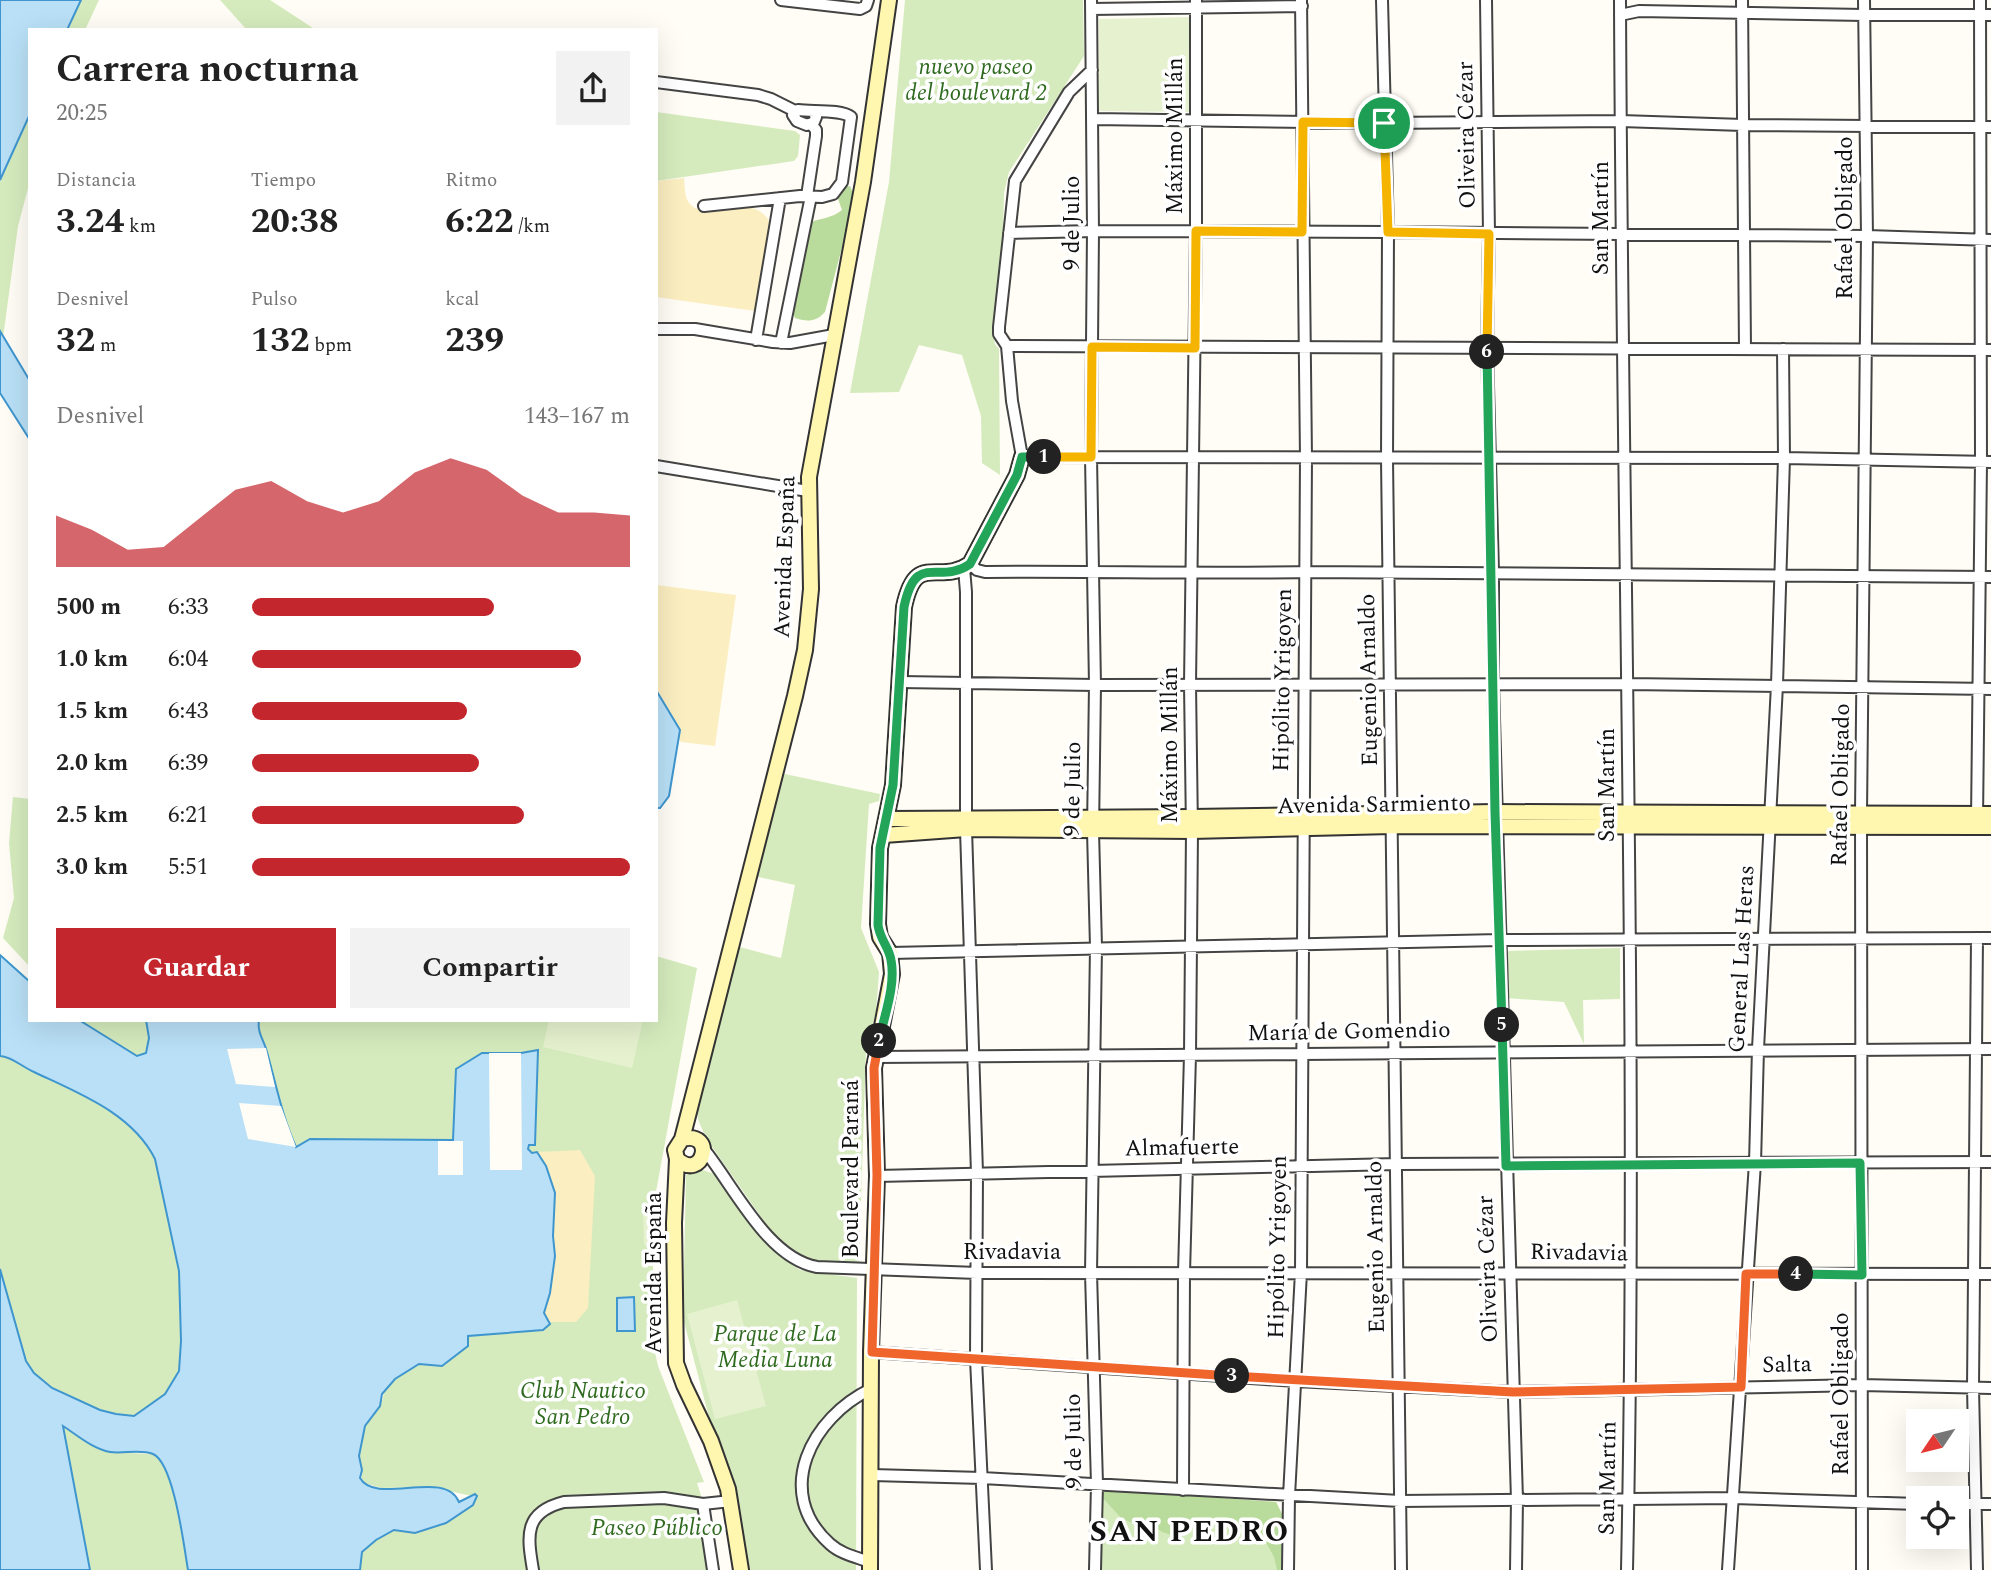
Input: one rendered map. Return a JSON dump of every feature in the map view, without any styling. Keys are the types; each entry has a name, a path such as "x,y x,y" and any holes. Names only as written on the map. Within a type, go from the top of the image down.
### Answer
{"main road":[{"name":"Avenida España","path":"684,1165 702,1156 693,1141 690,1108 795,696 804,650 811,589 808,491 865,169 889,0"},
{"path":"967,566 1017,475 1022,457"},
{"name":"Boulevard Paraná","path":"870,1566 873,1270 877,1175 876,1057 891,985 892,963 890,953 880,937 878,925 880,848 893,785 904,607 910,585 915,577 921,574 967,566"},
{"name":"Avenida Sarmiento","path":"887,819 1093,824 1495,819 1984,821"},
{"name":"Avenida Sarmiento","path":"884,835 966,823"},
{"name":"Avenida España","path":"693,1141 675,1150 684,1165 674,1223 676,1363 720,1464 730,1501 741,1570"}],"street":[{"path":"781,0 860,9 866,6 868,0"},
{"name":"Eugenio Arnaldo","path":"1382,0 1388,232 1387,458 1401,1570"},
{"name":"Oliveira Cézar","path":"1486,0 1489,234 1487,348 1493,573 1495,819 1517,1500 1516,1570"},
{"name":"San Martín","path":"1620,0 1630,1050 1627,1570"},
{"path":"1742,0 1745,349"},
{"name":"Rafael Obligado","path":"1862,1570 1860,937 1867,236 1864,0"},
{"path":"1980,0 1986,15 1986,462 1985,578 1977,688 1984,821"},
{"path":"1091,5 1302,3"},
{"name":"Hipólito Yrigoyen","path":"1288,1570 1289,1496 1301,1272 1306,458 1302,3"},
{"name":"Máximo Millán","path":"1183,1490 1184,1273 1191,947 1196,4"},
{"name":"9 de Julio","path":"1091,5 1091,457 1096,947 1091,1273 1097,1484 1095,1570"},
{"path":"1620,15 1639,11 1986,15"},
{"path":"1092,70 1069,92 1019,171 1011,196 999,334 1007,346 1012,401 1022,457 1784,458 1986,462"},
{"path":"658,82 758,95 813,119"},
{"path":"704,206 828,196 838,189 842,182 851,117 846,113 822,111 813,119"},
{"path":"781,343 809,196 816,136 813,119"},
{"path":"1093,119 1384,123 1621,121 1986,127"},
{"path":"756,340 780,198"},
{"path":"1009,233 1388,232 1867,236 1985,240"},
{"path":"658,329 695,329 781,343 834,335"},
{"path":"1007,346 1986,350"},
{"name":"General Las Heras","path":"1728,1570 1755,1163 1758,1049 1777,685 1784,458 1783,349"},
{"path":"658,466 808,491"},
{"path":"986,1570 976,1359 978,1173 966,823 967,566 985,572 1094,571 1192,575 1304,572 1985,578"},
{"path":"900,682 1390,686 1628,684 1991,689"},
{"path":"890,953 1628,938 1991,938"},
{"path":"1977,938 1973,1388 1977,1570"},
{"name":"María de Gomendio","path":"876,1057 1991,1049"},
{"path":"693,1141 722,1171"},
{"name":"Almafuerte","path":"877,1175 1396,1164 1506,1166 1991,1162"},
{"path":"684,1165 706,1164 722,1171"},
{"name":"Rivadavia","path":"722,1171 763,1232 799,1263 817,1267 977,1273 1991,1274"},
{"name":"Salta","path":"872,1352 1296,1381 1513,1392 1862,1385 1991,1388"},
{"path":"870,1566 843,1553 830,1544 818,1530 808,1513 801,1483 809,1448 823,1426 842,1406 871,1389"},
{"path":"872,1475 982,1478 1400,1501 1734,1498 1906,1504"},
{"path":"533,1570 529,1530 534,1518 553,1505 564,1502 664,1498 703,1504 730,1501"},
{"path":"703,1504 713,1570"},
{"path":"1969,1504 1991,1504"}],"green space":[{"path":"81,0 99,0 86,28 68,28"},
{"path":"220,0 270,0 313,28 245,28"},
{"name":"nuevo paseo del boulevard 2","path":"905,0 1083,0 1084,56 1009,172 1004,193 1003,234 993,335 999,349 1000,475 982,463 981,416 962,355 919,345 899,392 850,393 889,182"},
{"path":"1189,17 1192,112 1099,111 1099,19"},
{"path":"658,112 795,131 800,135 798,156 794,161 658,181"},
{"path":"28,118 28,188 18,226 3,338 0,331 0,180"},
{"path":"850,186 855,198 825,312 811,320 795,318 789,303 806,224 842,210 837,196 840,188"},
{"path":"780,773 880,794 879,801 869,804 861,928 879,972 876,1012 866,1050 859,1264 820,1262 790,1251 770,1230 706,1138 695,1107 736,946 781,958 795,885 754,876"},
{"path":"13,797 28,799 28,965 3,938 14,898 9,843"},
{"path":"1620,948 1620,999 1583,1000 1584,1044 1564,1002 1506,998 1505,951"},
{"name":"Club Nautico San Pedro","path":"658,957 697,968 653,1208 653,1343 658,1366 704,1482 697,1483 706,1511 710,1570 360,1570 362,1552 375,1540 394,1530 415,1533 446,1523 473,1505 476,1497 431,1487 381,1488 361,1482 359,1456 365,1426 383,1399 384,1391 395,1379 468,1336 543,1330 550,1324 522,1170 290,1166 224,1022 658,1022"},
{"path":"82,1022 146,1022 149,1038 145,1053 137,1056"},
{"path":"549,1022 643,1022 632,1068 543,1047"},
{"path":"0,1056 13,1060 102,1106 133,1129 156,1159 179,1271 179,1371 165,1394 134,1416 100,1410 52,1388 34,1373 26,1361 0,1269"},
{"name":"Parque de La Media Luna","path":"703,1170 720,1176 766,1244 800,1270 857,1278 856,1570 750,1570 734,1490 710,1421 683,1318 686,1175"},
{"path":"643,1211 661,1211 661,1245 644,1245"},
{"path":"737,1300 766,1406 715,1419 687,1314"},
{"path":"63,1425 89,1444 130,1453 153,1454 164,1464 175,1499 188,1570 90,1570"},
{"path":"1101,1490 1276,1502 1282,1514 1282,1570 1102,1570"},
{"path":"1110,1490 1276,1502 1282,1514 1282,1570 1277,1570 1274,1557 1260,1531 1262,1524 1259,1520 1233,1523 1190,1520 1182,1531 1172,1535 1150,1524 1136,1524 1122,1519 1101,1496"}],"sand":[{"path":"684,178 687,200 698,209 751,208 761,212 770,222 755,311 658,297 658,181"},
{"path":"658,585 736,595 715,746 681,742 658,703"},
{"path":"580,1150 595,1176 588,1308 576,1322 550,1322 544,1313 555,1257 555,1194 546,1166 537,1152"}],"water":[{"path":"0,0 81,0 68,28 28,28 28,118 0,180"},
{"path":"0,331 28,378 28,437 0,393"},
{"path":"658,693 680,730 669,796 660,808"},
{"path":"0,955 28,980 28,1022 82,1022 137,1056 146,1053 149,1038 146,1022 259,1022 283,1112 296,1147 310,1139 453,1140 456,1069 482,1053 538,1050 535,1145 529,1145 528,1149 532,1153 537,1152 546,1166 555,1193 555,1256 550,1293 544,1313 550,1324 543,1330 468,1336 468,1346 442,1366 419,1364 395,1379 382,1394 380,1406 365,1426 359,1456 362,1470 360,1478 368,1486 380,1489 440,1488 451,1492 459,1502 475,1494 477,1496 473,1505 446,1523 415,1533 394,1530 376,1540 362,1552 360,1570 188,1570 177,1507 167,1473 160,1461 153,1454 97,1448 63,1426 90,1570 0,1570 0,1269 26,1361 34,1373 52,1388 100,1410 134,1416 165,1394 179,1371 181,1341 179,1271 155,1159 145,1143 133,1129 102,1106 13,1060 0,1056"},
{"path":"634,1297 635,1331 617,1331 617,1298"}],"pier":[{"path":"266,1048 275,1087 236,1084 227,1049"},
{"path":"489,1053 521,1053 522,1170 490,1170"},
{"path":"239,1103 281,1106 296,1147 248,1139"},
{"path":"438,1141 463,1141 463,1175 438,1175"}],"district":[{"name":"SAN PEDRO","path":"1190,1532"}],"route":[{"path":"1303,122 1384,123 1388,232 1489,234 1487,348 1493,573 1495,812 1506,1166 1860,1163 1862,1275 1746,1274 1741,1387 1513,1392 1296,1381 872,1352 877,1175 874,1068 892,974 890,953 880,937 878,925 880,848 893,785 904,607 910,585 915,577 921,574 954,571 970,564 1021,467 1022,457 1091,457 1092,347 1195,348 1196,231 1302,232 1303,122"}],"park label":[{"name":"Paseo Público","path":"657,1528"}]}
